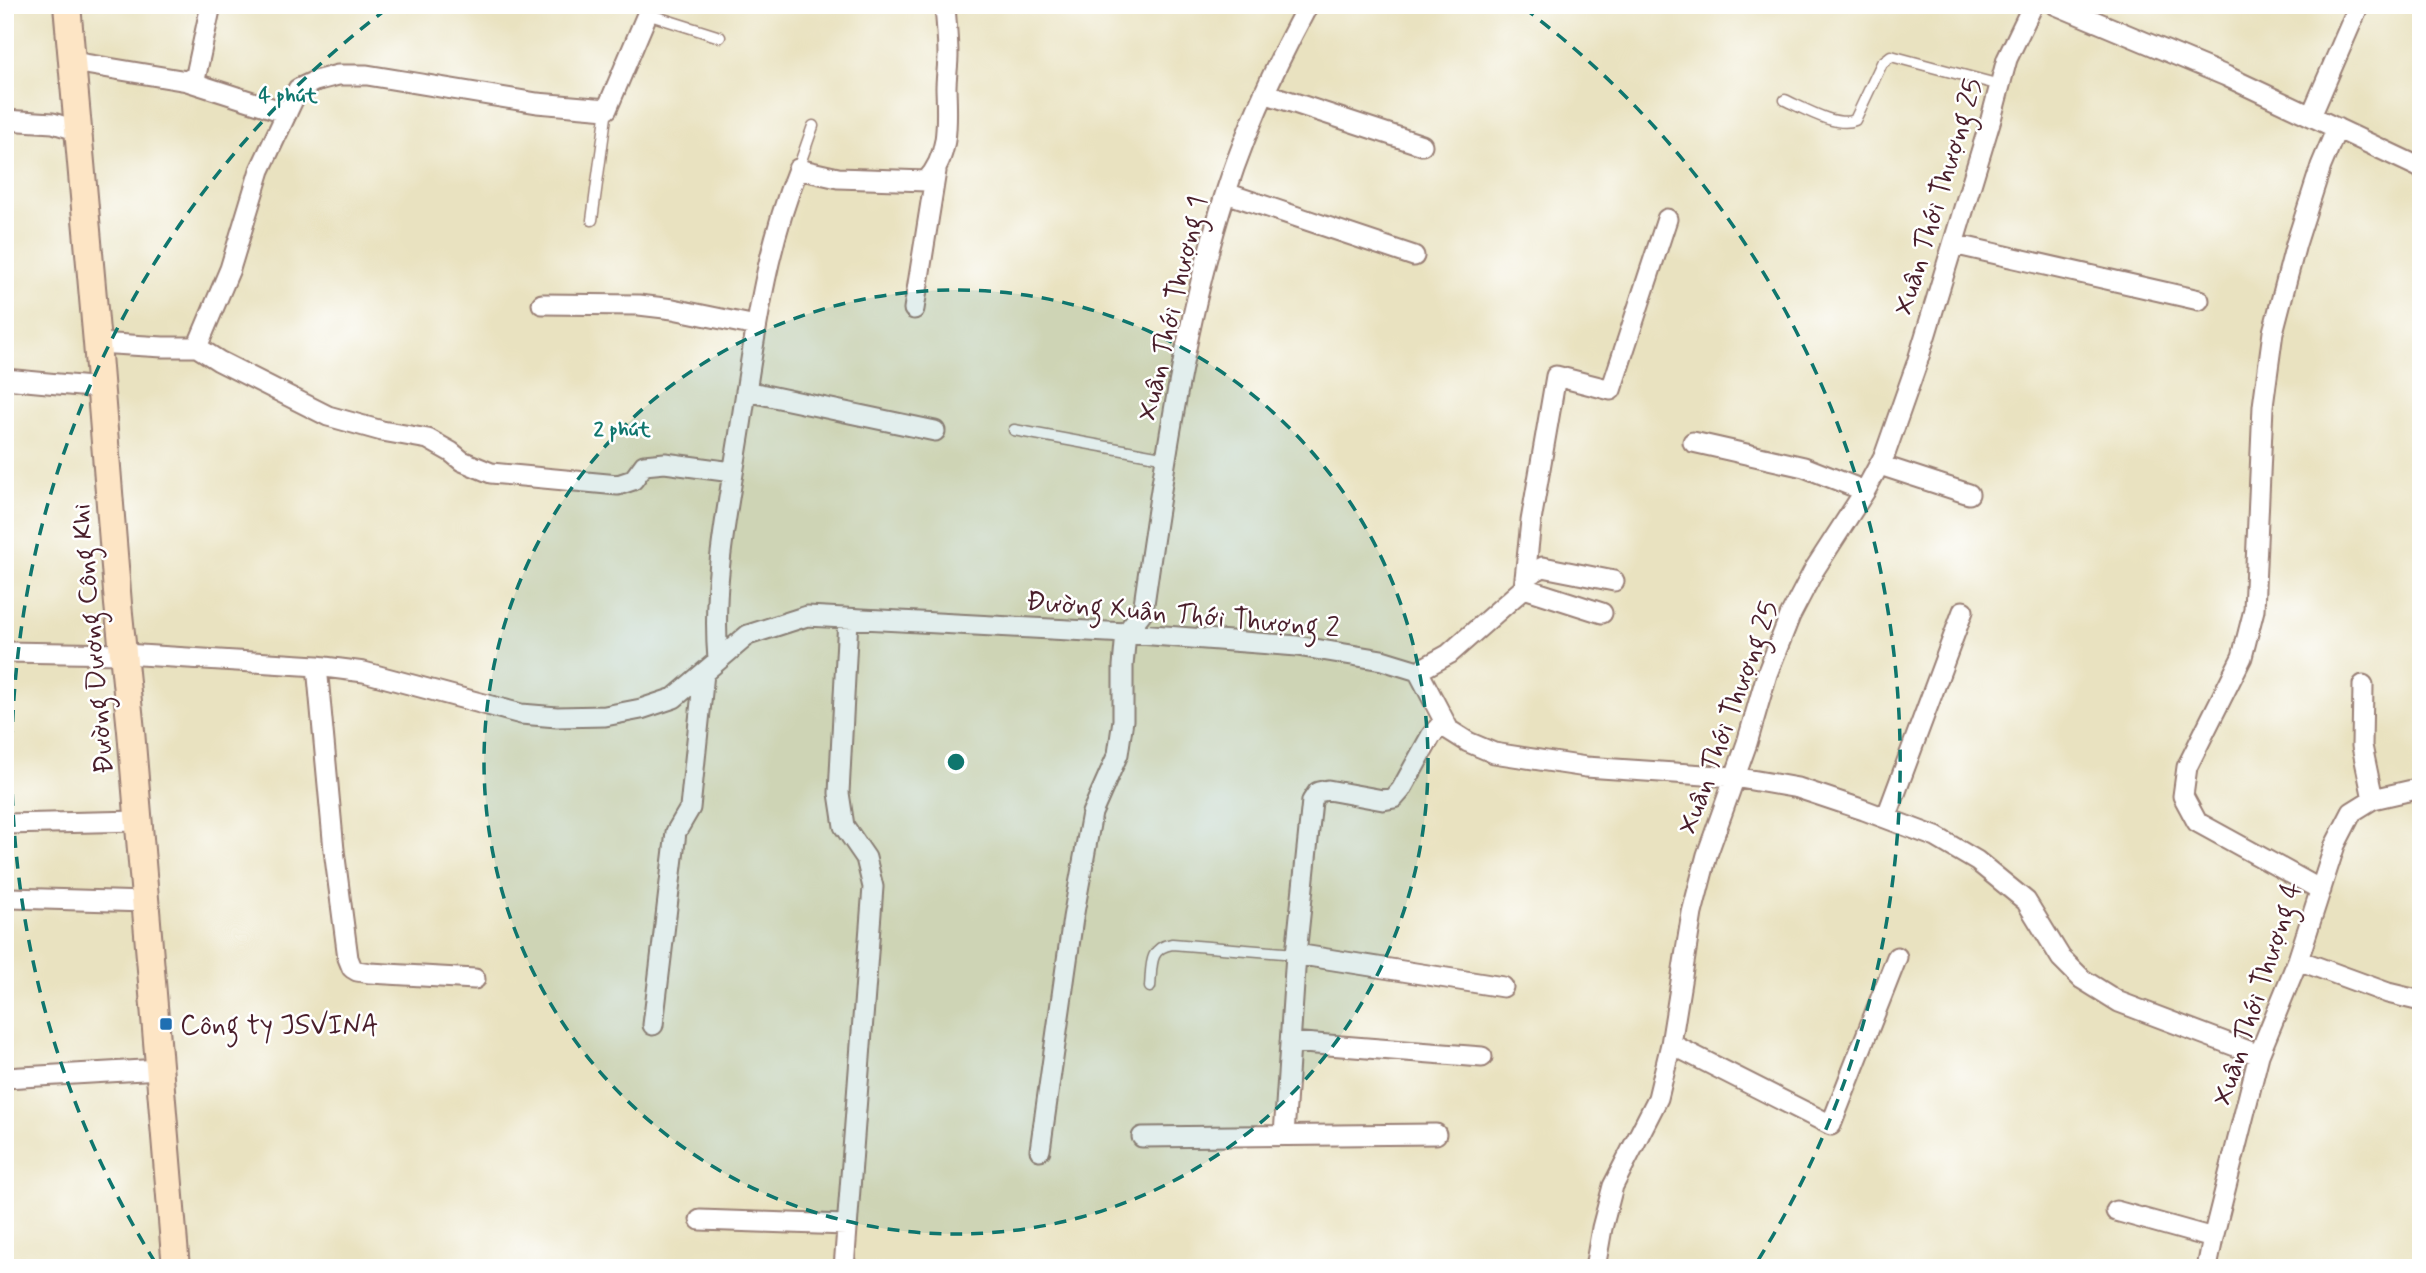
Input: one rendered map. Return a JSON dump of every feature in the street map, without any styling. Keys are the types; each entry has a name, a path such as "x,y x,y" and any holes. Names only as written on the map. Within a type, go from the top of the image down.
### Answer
{"main road":[{"name":"Đường Dương Công Khi","path":"68,5 176,1268"}],"street":[{"path":"187,81 196,75 211,5"},
{"path":"914,309 936,170 944,149 948,123 948,53 944,5"},
{"name":"Xuân Thới Thượng 1","path":"1126,633 1143,611 1167,458 1206,261 1226,193 1264,93 1308,5"},
{"name":"Xuân Thới Thượng 25","path":"1595,1268 1613,1186 1658,1098 1671,1044 1692,913 1707,855 1747,743 1767,674 1790,616 1814,570 1880,465 1916,363 2007,59 2033,5"},
{"path":"2056,5 2226,76 2421,169"},
{"path":"2311,116 2359,5"},
{"path":"197,347 230,269 260,170 298,89 338,75 367,75 537,103 607,108 649,10"},
{"path":"73,62 187,81 287,113"},
{"path":"1264,93 1422,145"},
{"path":"5,120 53,123 79,131"},
{"path":"2320,890 2196,822 2183,796 2187,768 2242,657 2254,610 2263,406 2273,332 2296,244 2321,166 2337,128"},
{"path":"653,1025 676,832 690,808 711,667 722,530 756,326 779,223 798,169 838,178 926,181 936,170"},
{"path":"1226,193 1414,256"},
{"path":"1524,583 1531,521 1556,376 1611,390 1667,219"},
{"path":"1953,244 2199,300"},
{"path":"542,304 639,305 756,326"},
{"path":"97,343 163,348 197,347 328,416 382,431 428,439 462,461 491,473 618,485 633,480 644,464 665,463 732,472"},
{"path":"5,379 101,388"},
{"path":"746,391 935,431"},
{"path":"1693,442 1804,467 1865,491"},
{"path":"1880,465 1969,494"},
{"path":"1614,582 1543,567 1449,654 1418,671 1449,730 1494,753 1515,757 1586,767 1734,777 1798,788 1936,837 1978,861 2026,901 2061,958 2082,979 2119,1002 2259,1055"},
{"path":"1524,583 1602,613"},
{"path":"1886,818 1963,611"},
{"name":"Đường Xuân Thới Thượng 2","path":"5,652 124,654 317,666 364,672 521,715 558,717 605,716 642,709 674,698 748,635 807,616 1126,633 1297,646 1382,660 1418,671"},
{"path":"844,1268 873,887 866,858 845,826 839,793 848,618"},
{"path":"1040,1150 1071,932 1092,813 1118,754 1123,720 1126,633"},
{"path":"317,666 334,850 348,958 352,968 370,973 475,979"},
{"path":"2363,685 2362,746 2374,799"},
{"path":"1284,1135 1297,954 1312,801 1318,792 1328,790 1383,800 1394,798 1431,736 1444,721"},
{"name":"Xuân Thới Thượng 4","path":"2207,1268 2259,1055 2298,960 2335,845 2351,812 2374,799 2421,788"},
{"path":"5,824 139,821"},
{"path":"11,898 146,902"},
{"path":"1297,954 1503,987"},
{"path":"1671,1044 1830,1125 1897,957"},
{"path":"2298,960 2388,993 2421,1001"},
{"path":"1290,1042 1482,1057"},
{"path":"5,1079 160,1069"},
{"path":"1142,1137 1436,1134"},
{"path":"2116,1211 2213,1238"},
{"path":"700,1220 846,1225"}],"lane":[{"path":"649,10 720,37"},
{"path":"1785,100 1836,121 1847,123 1855,120 1882,63 1891,56 2000,85"},
{"path":"592,220 607,108"},
{"path":"798,169 813,126"},
{"path":"1014,430 1167,458"},
{"path":"1150,988 1153,957 1161,946 1172,944 1297,954"}],"place":[{"name":"Công ty JSVINA","path":"166,1024"}]}
